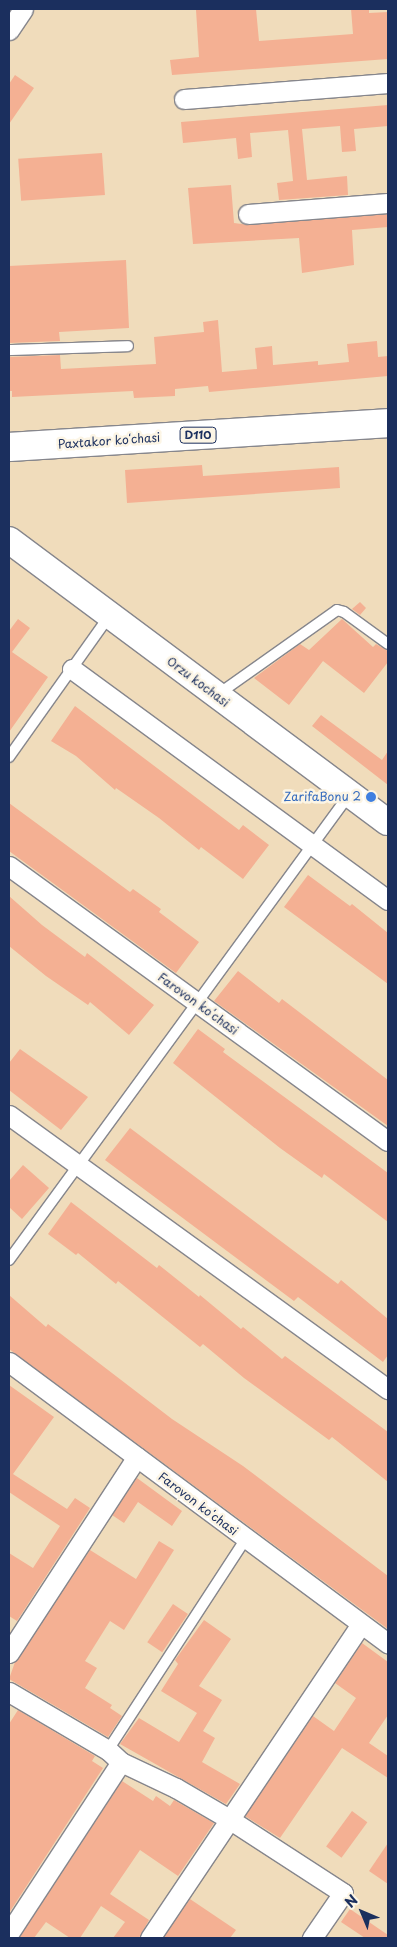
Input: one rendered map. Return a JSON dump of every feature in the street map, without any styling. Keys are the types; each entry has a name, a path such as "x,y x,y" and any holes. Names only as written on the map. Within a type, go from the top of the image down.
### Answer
{"main road":[{"name":"Paxtakor koʻchasi","path":"9,447 388,423"},
{"name":"Orzu kochasi","path":"9,540 349,795 388,822"}],"street":[{"path":"9,30 23,9"},
{"path":"184,99 388,83"},
{"path":"248,214 388,202"},
{"path":"72,668 388,900"},
{"name":"Farovon koʻchasi","path":"9,866 388,1141"},
{"path":"9,1115 388,1389"},
{"name":"Farovon koʻchasi","path":"9,1362 245,1540 388,1643"},
{"path":"9,1653 137,1457"},
{"path":"150,1938 362,1624"},
{"path":"11,1698 229,1819 343,1893 312,1938"},
{"path":"9,1933 115,1756"}],"lane":[{"path":"9,350 128,346"},
{"path":"216,695 337,610 344,612 388,644"},
{"path":"9,757 110,615"},
{"path":"9,1260 311,844 349,795"},
{"path":"115,1756 245,1540"}],"building":[{"path":"256,9 259,41 353,34 351,9 369,9 369,13 388,12 388,59 172,75 170,60 199,57 196,10"},
{"path":"15,75 34,88 9,124 9,84"},
{"path":"388,105 388,126 354,129 356,151 342,152 340,126 302,129 307,180 347,176 348,195 279,200 277,183 293,181 288,130 250,133 252,157 238,159 236,138 183,143 181,122"},
{"path":"102,153 105,195 21,201 18,159"},
{"path":"231,185 234,223 249,225 388,214 388,227 352,230 354,265 302,273 299,238 193,244 188,188"},
{"path":"126,260 129,328 59,332 60,341 9,343 9,266"},
{"path":"218,320 222,372 257,369 255,348 272,346 273,365 318,361 318,365 349,362 347,344 377,341 378,357 388,356 388,376 209,392 208,386 175,389 175,396 134,398 133,391 12,397 12,391 9,391 9,357 60,355 61,369 156,364 154,337 204,332 203,322"},
{"path":"202,465 203,476 339,467 340,488 127,503 125,470"},
{"path":"360,602 366,608 360,615 352,609"},
{"path":"18,619 30,628 12,652 48,677 9,732 9,631"},
{"path":"342,619 373,647 376,644 388,651 388,662 364,693 323,661 289,705 254,678 300,644 309,650"},
{"path":"75,706 239,830 243,825 269,845 243,879 201,847 199,850 159,818 116,788 115,790 76,756 51,741"},
{"path":"321,715 382,760 388,751 388,785 312,726"},
{"path":"9,803 130,892 133,889 161,909 159,912 199,942 176,973 9,851"},
{"path":"308,875 350,906 352,904 388,933 388,984 284,907"},
{"path":"9,896 42,925 85,957 87,953 154,1005 129,1035 90,1002 88,1005 46,976 9,946"},
{"path":"238,971 279,1003 282,999 388,1080 388,1126 214,1001"},
{"path":"198,1029 225,1049 223,1052 388,1173 388,1222 324,1174 322,1178 280,1148 173,1063"},
{"path":"20,1049 88,1097 61,1130 9,1090 9,1063"},
{"path":"130,1128 338,1284 341,1280 388,1319 388,1355 383,1362 298,1297 294,1301 105,1160"},
{"path":"23,1165 49,1188 22,1219 9,1207 9,1181"},
{"path":"71,1202 157,1268 159,1265 199,1297 200,1295 241,1329 243,1327 282,1359 285,1356 388,1432 388,1482 332,1437 329,1440 244,1378 203,1344 200,1347 118,1281 116,1284 78,1253 76,1255 48,1234"},
{"path":"9,1295 46,1327 48,1324 172,1419 243,1466 388,1576 388,1629 9,1349"},
{"path":"9,1385 54,1417 13,1474 67,1509 75,1498 90,1508 17,1621 9,1616 9,1553 33,1568 60,1526 9,1492"},
{"path":"137,1478 182,1511 172,1526 138,1502 124,1523 112,1515"},
{"path":"159,1541 174,1550 124,1630 110,1621 85,1661 97,1668 85,1688 112,1705 110,1708 122,1716 108,1737 9,1679 15,1662 90,1550 136,1579"},
{"path":"173,1604 188,1614 162,1652 147,1642"},
{"path":"204,1620 231,1639 199,1686 222,1700 203,1731 215,1738 202,1762 240,1784 226,1804 120,1744 139,1718 179,1742 197,1713 161,1691 178,1664 175,1660"},
{"path":"362,1643 388,1662 388,1715 369,1743 388,1756 388,1778 342,1748 280,1838 245,1816 313,1716 334,1731 356,1698 335,1683"},
{"path":"18,1710 95,1756 92,1761 103,1768 9,1913 9,1724"},
{"path":"122,1781 153,1801 156,1796 170,1806 174,1800 214,1823 178,1876 140,1850 110,1894 149,1920 139,1938 113,1938 125,1922 101,1906 80,1938 70,1938 46,1922 34,1938 19,1938"},
{"path":"352,1811 367,1822 342,1858 326,1847"},
{"path":"388,1843 388,1884 369,1871"},
{"path":"190,1899 236,1930 230,1938 163,1938"},
{"path":"350,1909 388,1935 388,1938 365,1938 341,1922"}],"place":[{"name":"ZarifaBonu 2","path":"371,797"}]}
